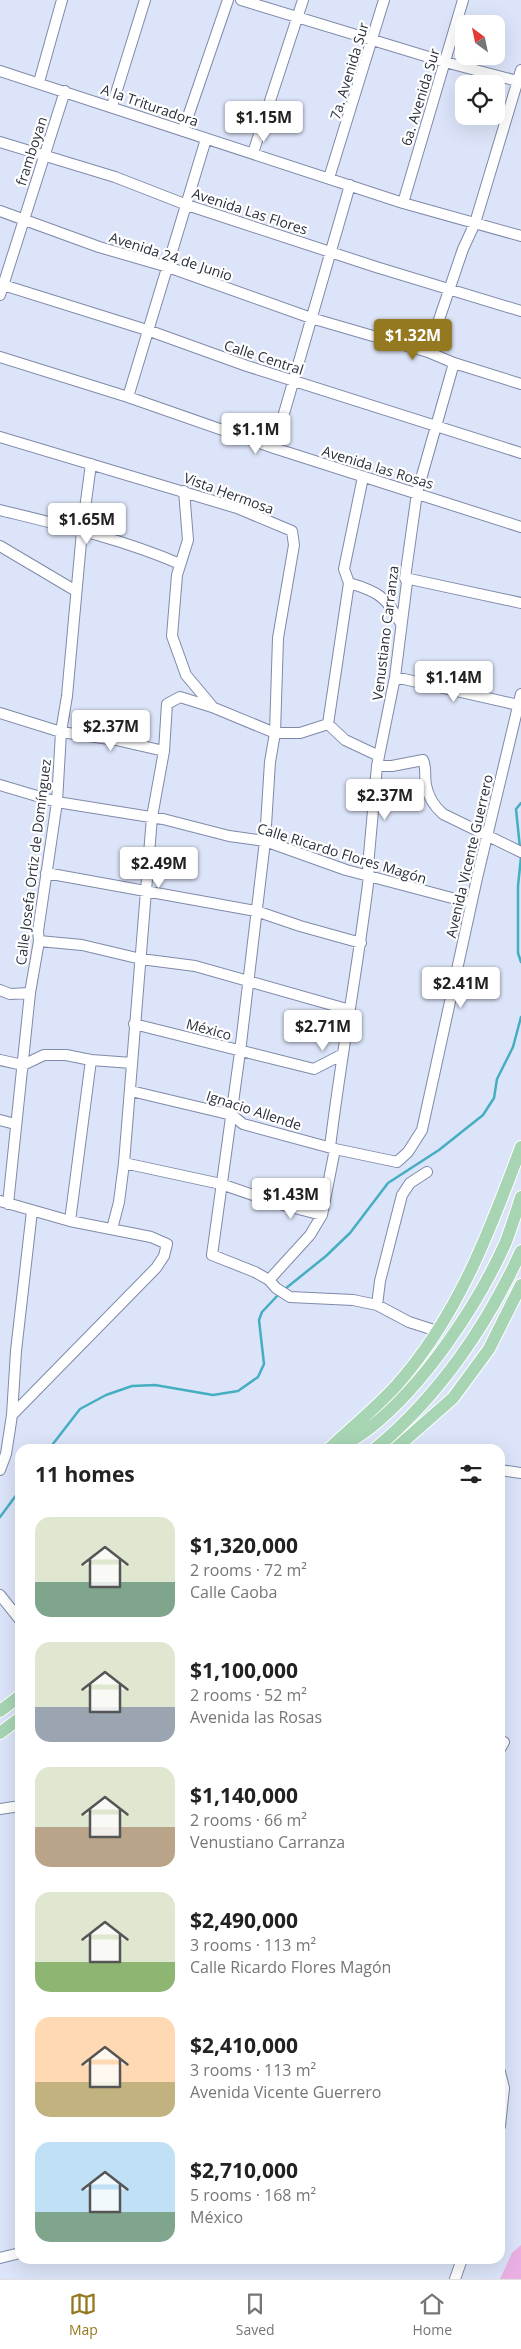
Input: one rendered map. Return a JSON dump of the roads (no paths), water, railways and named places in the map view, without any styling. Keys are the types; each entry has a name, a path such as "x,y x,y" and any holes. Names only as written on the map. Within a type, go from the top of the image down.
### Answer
{"main road":[{"path":"334,1444 395,1387 437,1330 486,1240 521,1147"},
{"path":"347,1444 372,1426 399,1400 450,1338 490,1274 506,1242 521,1197"},
{"path":"380,1444 420,1406 463,1352 489,1314 521,1251"},
{"path":"401,1444 437,1414 459,1390 489,1349 521,1285"},
{"path":"0,1711 15,1700"},
{"path":"0,1733 15,1722"}],"street":[{"path":"39,82 62,0"},
{"path":"112,106 145,0"},
{"path":"182,130 228,0"},
{"path":"241,0 444,62 520,82"},
{"path":"253,153 303,0"},
{"name":"7a. Avenida Sur","path":"330,178 384,0"},
{"name":"6a. Avenida Sur","path":"402,203 463,0"},
{"path":"428,352 475,223 520,82 521,70"},
{"name":"A la Trituradora","path":"0,71 39,82 402,203 521,236"},
{"name":"framboyan","path":"0,295 65,91"},
{"path":"128,397 150,331 206,139"},
{"name":"Avenida Las Flores","path":"0,142 115,177 187,205 449,290 521,311"},
{"path":"274,448 350,185"},
{"name":"Avenida 24 de Junio","path":"0,211 98,247 168,267 311,318 428,352 454,363 521,384"},
{"name":"Calle Central","path":"2,284 521,454"},
{"name":"Avenida las Rosas","path":"0,357 128,397 274,448 521,527"},
{"name":"Venustiano Carranza","path":"322,1215 343,1054 361,943 369,876 368,866 378,761 395,677 405,593 405,578 417,493 454,363"},
{"name":"Vista Hermosa","path":"0,437 237,508 292,531 294,545 278,638 275,733"},
{"name":"Calle Josefa Ortiz de Domínguez","path":"4,1202 23,1065 30,993 39,941 38,931 57,802 61,732 67,696 82,531 91,464"},
{"path":"328,724 348,583 344,570 363,477"},
{"path":"184,491 188,540 177,575 172,636 186,676 212,707"},
{"path":"0,510 82,531 157,554 180,564"},
{"path":"0,546 76,591"},
{"path":"405,578 521,603"},
{"path":"348,583 371,590 386,600 401,624"},
{"path":"386,600 405,593"},
{"path":"395,677 520,700"},
{"path":"112,1228 119,1202 124,1163 152,817 164,751 167,704 180,696 275,733 300,733 328,724"},
{"name":"Avenida Vicente Guerrero","path":"397,1162 408,1152 422,1130 471,903 520,700"},
{"path":"0,713 61,732 116,740 164,751"},
{"path":"328,724 345,740 378,761 392,766 424,760 426,785 435,806 443,814 488,835 516,851"},
{"path":"275,733 270,762 265,842 240,1052 212,1255 269,1280 276,1288 290,1297 353,1300 377,1305 409,1322 437,1330"},
{"name":"Calle Ricardo Flores Magón","path":"0,785 57,802 152,817 229,836 265,842 369,876 471,903"},
{"path":"46,873 256,911 300,926 361,943"},
{"path":"39,941 82,945 141,959 195,966 350,1010"},
{"path":"0,990 10,994 30,993"},
{"name":"México","path":"134,1024 314,1069 343,1054"},
{"path":"0,1060 23,1065 44,1055 66,1055 91,1060 132,1063"},
{"path":"70,1221 91,1060"},
{"name":"Ignacio Allende","path":"131,1090 232,1115 243,1124 332,1148 397,1162"},
{"path":"0,1120 15,1124"},
{"path":"124,1163 221,1184 280,1204 322,1215 310,1234 269,1280"},
{"path":"377,1305 380,1281 402,1195 410,1183 427,1172"},
{"path":"4,1202 70,1221 151,1237 167,1244 164,1256 156,1268 12,1415"},
{"path":"0,1470 6,1454 12,1415 17,1343 32,1211"},
{"path":"505,1470 520,1471"},
{"path":"0,1596 15,1614"},
{"path":"0,1809 15,1807"},
{"path":"0,2258 15,2254"},
{"path":"455,2279 460,2264"}],"waterway":[{"path":"520,848 516,809 521,803"},
{"path":"521,857 518,886 518,953 521,962"},
{"path":"285,1289 326,1256 350,1233 388,1183 439,1150 483,1115 494,1098 497,1079 513,1047 521,1017"},
{"path":"53,1444 80,1409 106,1395 132,1386 155,1385 213,1395 238,1391 258,1377 264,1364 259,1320 262,1312 279,1294"},
{"path":"0,1517 15,1497"}]}
